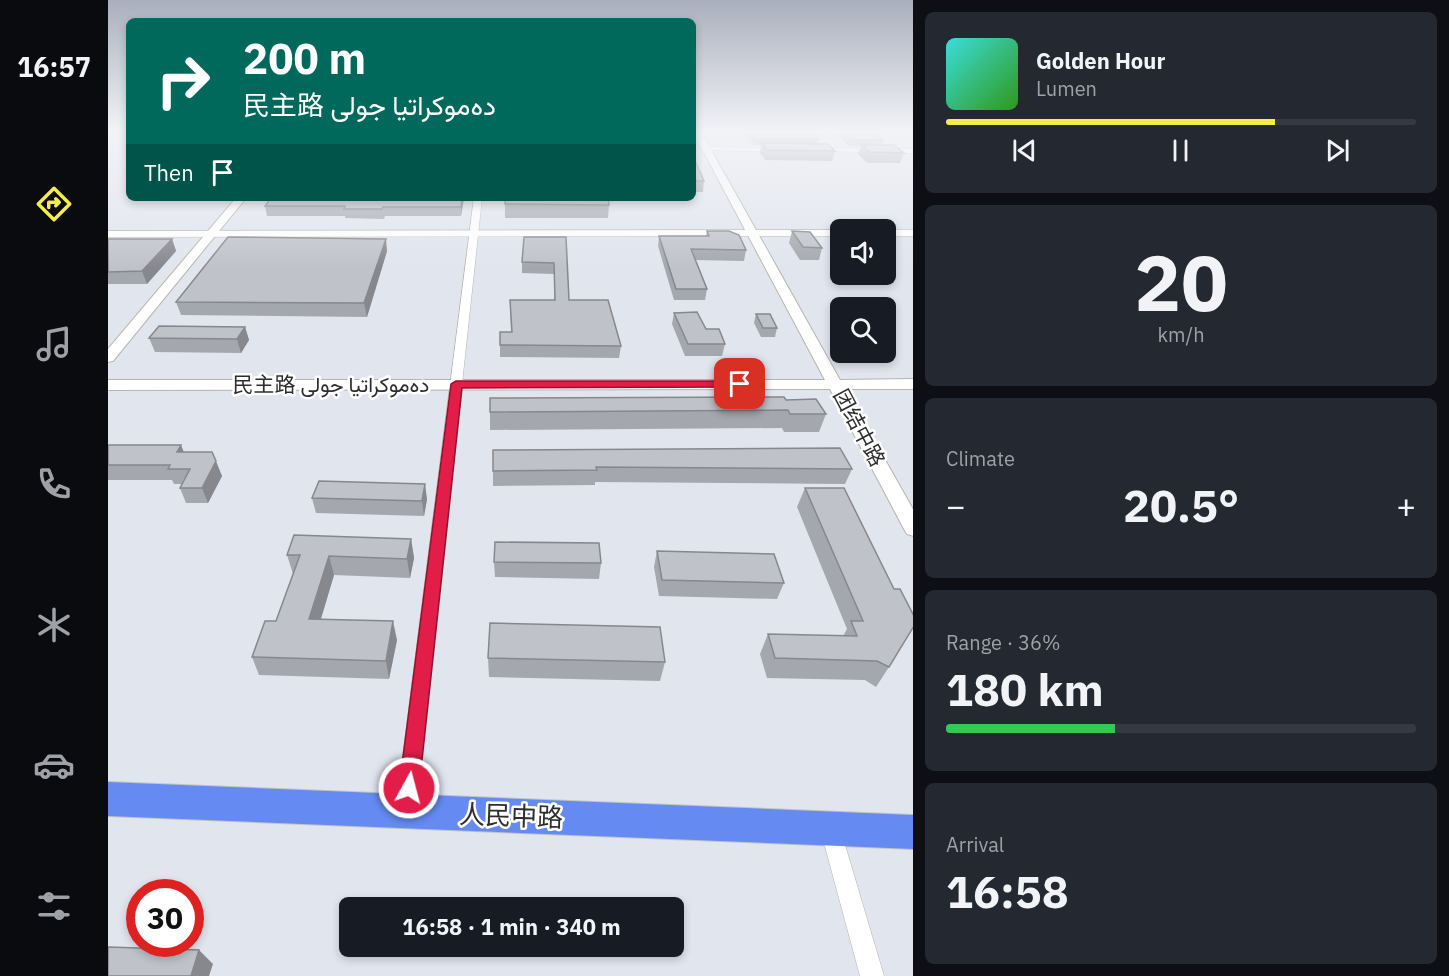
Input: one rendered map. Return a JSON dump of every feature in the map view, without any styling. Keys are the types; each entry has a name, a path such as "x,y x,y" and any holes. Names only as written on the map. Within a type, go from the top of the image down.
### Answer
{"highway":[{"name":"人民中路","path":"108,799 913,832"}],"main road":[{"path":"108,234 830,233"},
{"path":"896,233 913,233"}],"street":[{"name":"团结中路","path":"722,178 913,527"},
{"path":"108,358 239,201"},
{"path":"406,811 478,201"},
{"name":"民主路 دەموكراتيا جولى","path":"108,385 913,384"},
{"path":"830,828 872,976"}],"building":[{"path":"696,178 702,178 704,181 696,181"},
{"path":"269,201 462,201 461,207 344,209 345,206 265,206"},
{"path":"505,201 608,201 609,205 505,204"},
{"path":"707,231 729,231 739,235 746,250 691,249 707,289 676,289 659,236 709,236"},
{"path":"792,231 810,232 822,248 803,247"},
{"path":"228,237 386,239 364,303 176,302"},
{"path":"524,237 566,237 569,300 608,300 621,346 500,345 500,332 512,332 510,300 555,300 554,263 522,262"},
{"path":"108,239 172,239 142,271 108,272"},
{"path":"697,312 706,329 719,329 725,344 688,344 674,313"},
{"path":"756,314 770,314 777,328 763,328"},
{"path":"159,326 245,327 237,339 149,338"},
{"path":"784,397 786,400 816,399 826,414 790,414 788,410 490,412 490,398"},
{"path":"108,445 181,445 177,452 212,452 216,461 202,488 180,488 190,469 168,469 170,465 108,465"},
{"path":"840,448 852,469 596,467 597,470 493,471 493,450"},
{"path":"319,481 425,484 422,501 312,498"},
{"path":"805,488 844,488 894,589 900,589 913,614 913,628 889,667 877,661 775,658 768,634 857,636 851,621 863,621"},
{"path":"294,535 411,539 407,559 329,556 309,619 393,621 386,661 252,657 265,621 276,621 300,555 287,555"},
{"path":"495,542 599,543 601,563 494,562"},
{"path":"657,551 774,554 784,583 662,580"},
{"path":"490,623 660,627 665,662 488,658"},
{"path":"108,947 126,948 126,957 197,957 191,976 108,976"}],"route":[{"path":"409,788 456,384 740,384"}]}
